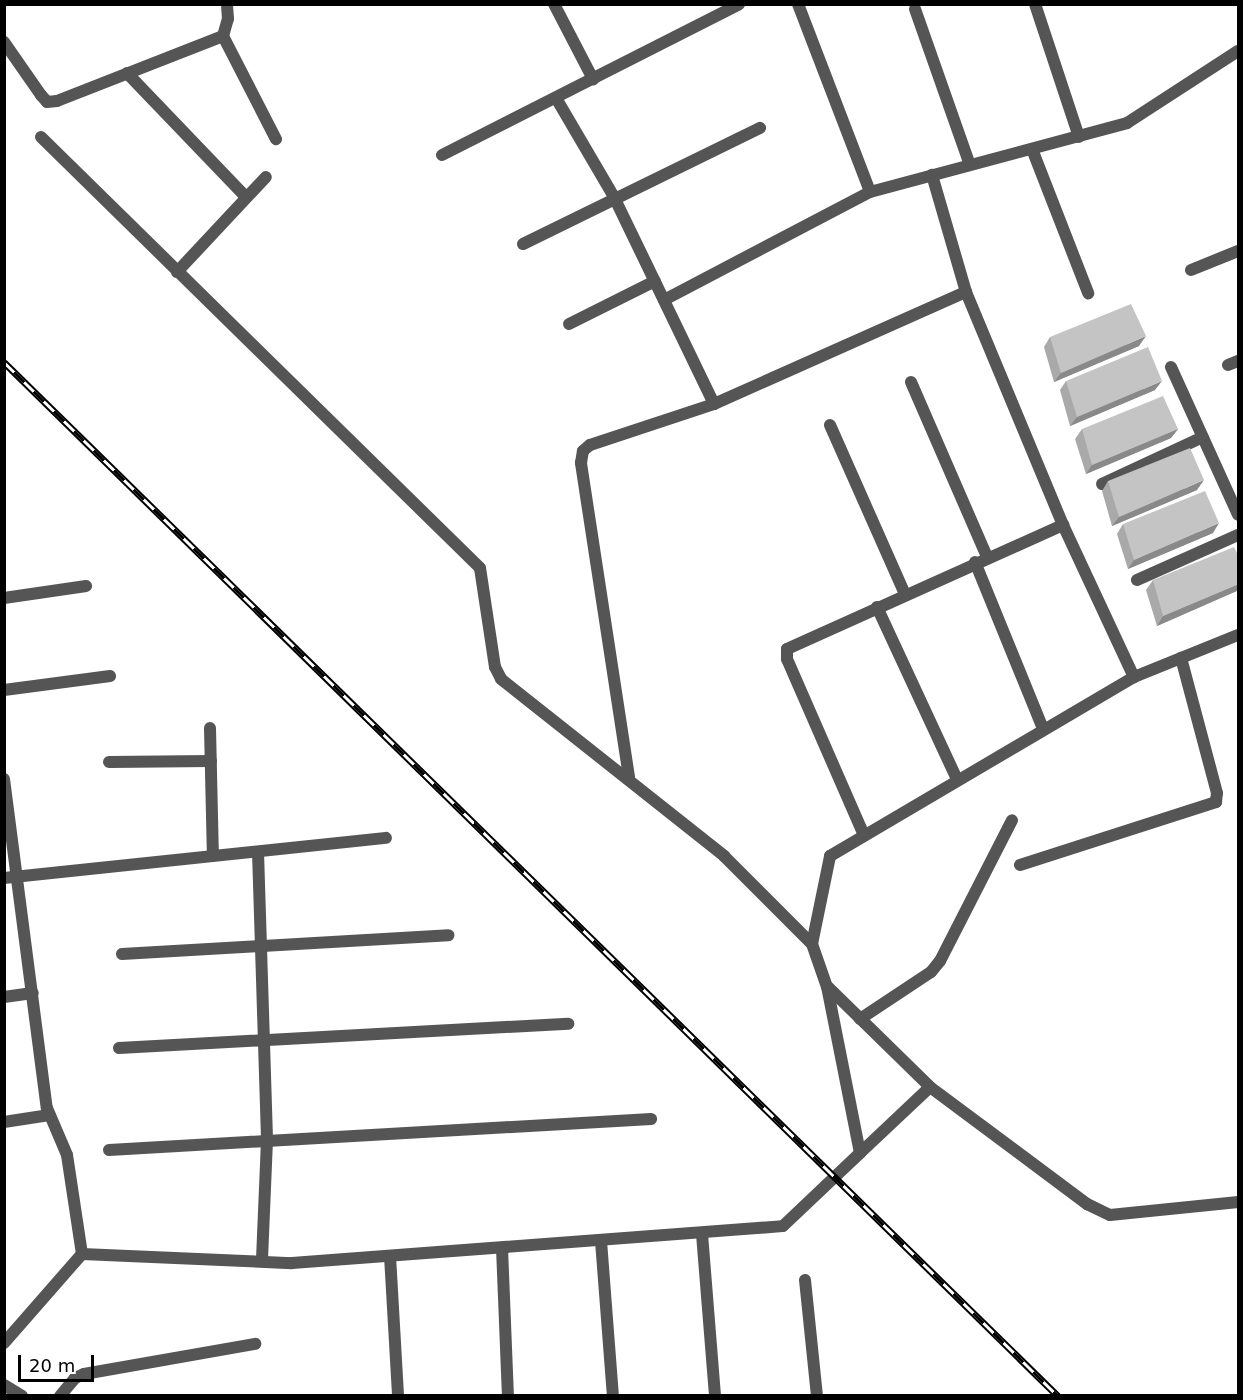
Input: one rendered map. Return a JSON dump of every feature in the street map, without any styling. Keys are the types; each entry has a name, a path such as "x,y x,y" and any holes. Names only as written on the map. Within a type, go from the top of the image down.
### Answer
{"street":[{"path":"227,4 228,20 223,36 276,139"},
{"path":"554,4 593,80"},
{"path":"442,155 739,4"},
{"path":"798,4 870,192"},
{"path":"1035,4 1079,136"},
{"path":"915,9 970,165"},
{"path":"4,42 47,102 127,74 223,36"},
{"path":"664,300 870,192 1126,123 1239,51"},
{"path":"127,74 246,197"},
{"path":"556,98 615,197 714,404"},
{"path":"524,244 615,197 760,128"},
{"path":"41,137 480,568 495,667 501,679 629,777 724,856 812,944 827,987 860,1153"},
{"path":"1032,149 1088,293"},
{"path":"932,175 966,292 1063,525 1134,677"},
{"path":"177,272 266,177"},
{"path":"1191,270 1239,251"},
{"path":"569,324 655,281"},
{"path":"629,777 581,463 583,451 590,445 714,404 966,292"},
{"path":"1171,367 1239,516"},
{"path":"911,382 987,557"},
{"path":"830,426 905,594"},
{"path":"1102,484 1203,437"},
{"path":"863,833 787,659 787,649 975,562 1063,525"},
{"path":"1137,579 1239,535"},
{"path":"975,562 1043,729"},
{"path":"4,598 86,586"},
{"path":"877,607 957,779"},
{"path":"812,944 827,864 837,849 1134,677 1239,635"},
{"path":"1020,865 1216,802 1217,793 1181,658"},
{"path":"4,690 110,676"},
{"path":"210,728 213,856"},
{"path":"109,762 211,761"},
{"path":"4,1343 82,1254 67,1155 49,1115 5,781"},
{"path":"860,1018 932,972 940,961 1012,820"},
{"path":"4,878 386,838"},
{"path":"258,852 267,1140 262,1261"},
{"path":"122,954 448,935"},
{"path":"827,987 930,1087 1087,1204 1110,1215 1239,1202"},
{"path":"4,997 33,993"},
{"path":"118,1048 568,1024"},
{"path":"82,1254 292,1263 702,1234 783,1226 930,1087"},
{"path":"4,1122 49,1115"},
{"path":"109,1150 651,1119"},
{"path":"702,1234 715,1395"},
{"path":"601,1241 613,1395"},
{"path":"502,1248 508,1395"},
{"path":"390,1256 398,1395"},
{"path":"805,1280 817,1395"},
{"path":"60,1395 75,1378 84,1374 255,1344"},
{"path":"4,1385 22,1395"}],"building":[{"path":"1131,304 1146,336 1061,373 1050,337"},
{"path":"1148,347 1162,381 1077,417 1066,381"},
{"path":"1163,396 1178,429 1092,465 1082,429"},
{"path":"1190,448 1204,480 1119,517 1108,481"},
{"path":"1205,491 1219,523 1134,560 1123,524"},
{"path":"1234,547 1239,557 1239,584 1163,616 1153,580"}],"railway":[{"path":"4,362 1058,1396"}]}
